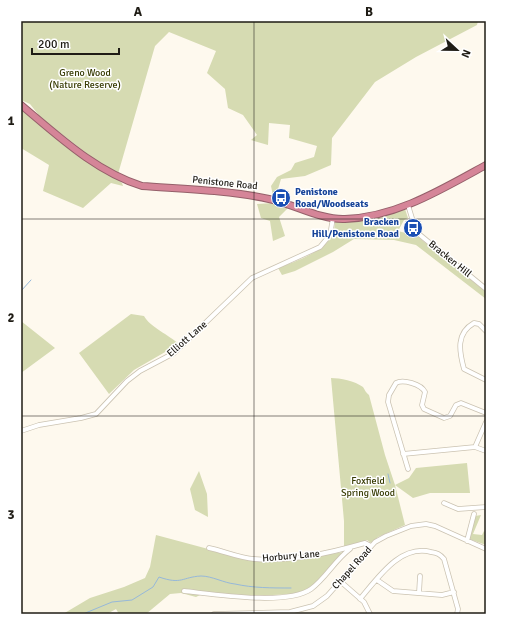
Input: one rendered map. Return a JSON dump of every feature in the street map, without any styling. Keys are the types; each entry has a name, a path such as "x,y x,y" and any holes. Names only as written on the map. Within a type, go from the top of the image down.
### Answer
{"highway":[{"name":"Penistone Road","path":"21,105 102,168 127,181 142,186 269,199 333,218 353,218 408,205 432,195 486,165"}],"street":[{"name":"Bracken Hill","path":"408,205 415,228 420,235 486,289"},
{"name":"Elliott Lane","path":"21,431 39,424 81,418 96,414 127,381 140,371 174,353 252,278 320,247 330,235 333,218"},
{"path":"486,331 479,324 474,323 463,332 460,339 464,369 486,380"},
{"path":"408,469 388,402 389,395 398,382 404,382 422,388 425,394 423,408 444,418 450,416 456,405 461,403 486,413"},
{"path":"475,447 486,422"},
{"path":"403,454 475,447 486,451"},
{"path":"444,503 463,509 486,507"},
{"path":"463,503 463,509"},
{"path":"467,541 474,514"},
{"name":"Chapel Road","path":"214,614 304,612 323,600 371,546 394,532 411,526 426,524 441,527 467,541 486,548"},
{"name":"Horbury Lane","path":"209,548 254,559 293,558 350,549 365,543 371,546"},
{"path":"184,591 248,598 299,595 316,584 350,549"},
{"path":"360,599 396,560 423,550 437,553 442,558 454,592 458,609 457,614"},
{"path":"419,593 420,576"},
{"path":"377,580 391,591 442,594 454,592"},
{"path":"340,581 367,606 370,614"}],"green space":[{"name":"Greno Wood (Nature Reserve)","path":"21,21 478,21 477,25 416,57 375,82 332,138 331,165 305,176 281,179 276,196 273,196 271,186 277,177 291,170 295,163 314,157 317,146 289,138 290,125 269,123 268,145 251,140 257,135 243,115 228,108 225,89 207,73 216,51 169,32 155,46 118,174 103,166 41,118 30,104 21,100"},
{"path":"21,108 113,176 122,183 123,186 111,183 83,208 43,191 49,165 21,148"},
{"path":"273,203 288,208 279,217 285,236 273,241 270,221 261,218 257,204"},
{"path":"405,209 408,218 404,220 398,231 417,236 486,292 486,299 416,245 394,240 354,239 333,252 295,271 282,275 278,268 309,255 324,245 333,233 335,221 359,220"},
{"path":"131,314 144,316 151,324 179,344 134,370 109,394 79,353"},
{"path":"21,321 55,348 21,373"},
{"name":"Foxfield Spring Wood","path":"331,378 343,379 356,383 363,387 369,395 405,525 378,537 371,543 367,540 344,549 344,521"},
{"path":"467,463 470,493 430,493 413,498 395,485 409,478 416,468"},
{"path":"199,471 207,494 208,517 195,510 190,489"},
{"path":"481,515 473,534 482,535 484,531 486,533 486,545 469,539 475,516"},
{"path":"156,535 253,561 291,560 344,552 312,586 297,594 248,596 206,592 196,597 181,593 170,594 146,614 119,614 116,609 107,614 63,614 90,598 124,587 145,578 150,567"}],"waterway":[{"path":"21,291 31,280"},
{"path":"388,474 390,483"},
{"path":"83,614 112,602 132,600 153,587 159,577 182,580 205,576 249,586 291,588"}],"place":[{"name":"Penistone Road/Woodseats","path":"281,198"},
{"name":"Bracken Hill/Penistone Road","path":"413,228"}]}
